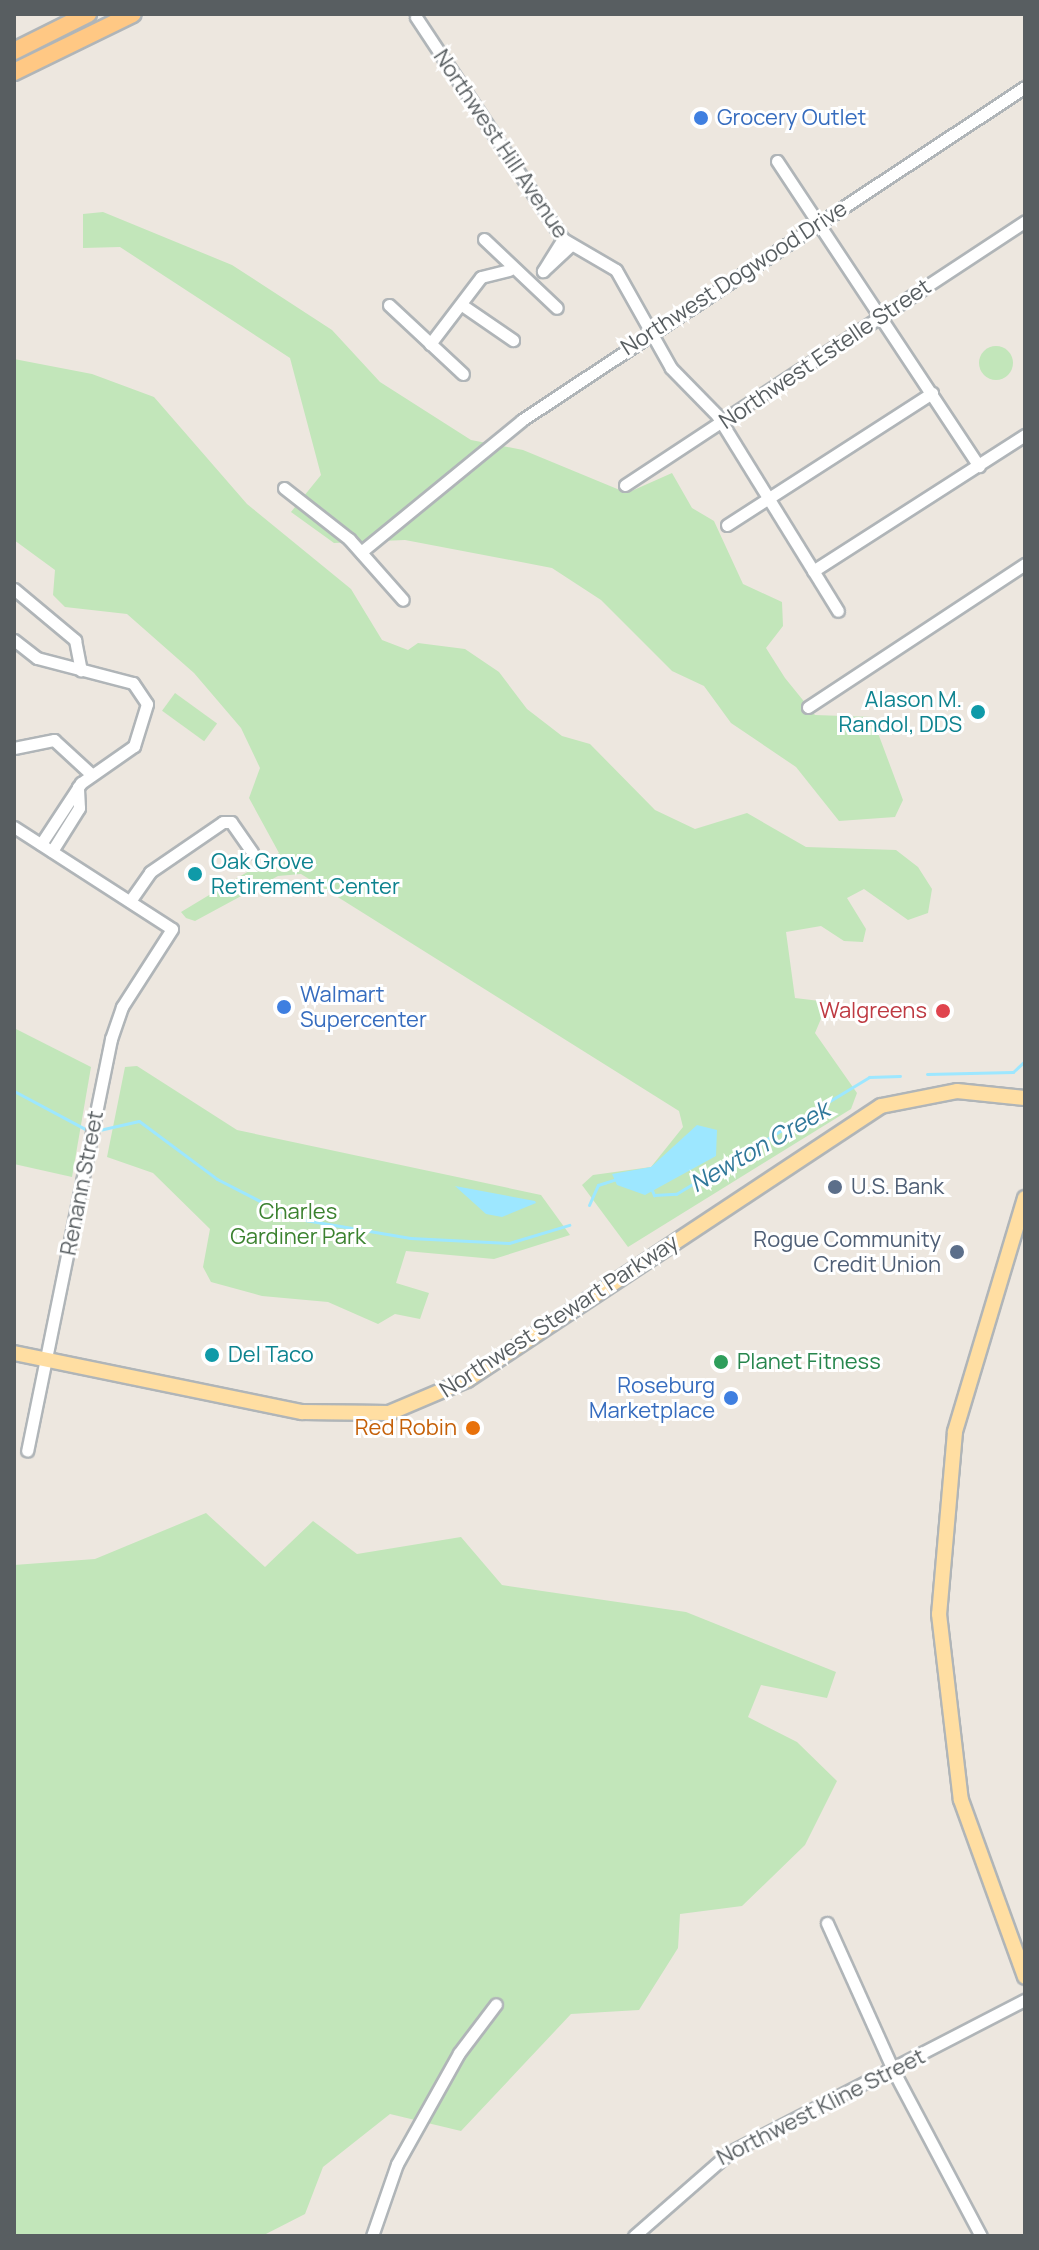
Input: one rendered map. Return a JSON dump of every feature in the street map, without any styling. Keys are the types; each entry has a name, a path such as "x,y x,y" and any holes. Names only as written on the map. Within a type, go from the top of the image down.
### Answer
{"highway":[{"path":"14,51 88,14"},
{"path":"14,72 133,14"}],"main road":[{"name":"Northwest Stewart Parkway","path":"14,1353 310,1414 389,1413 467,1380 881,1106 957,1091 1025,1098"},
{"path":"1025,1198 955,1432 939,1614 961,1800 1025,1977"}],"street":[{"name":"Northwest Hill Avenue","path":"416,17 567,243 611,265 679,379 721,424 764,502 838,611"},
{"name":"Northwest Dogwood Drive","path":"361,552 450,479 653,331 1025,87"},
{"path":"777,161 979,466"},
{"name":"Northwest Estelle Street","path":"625,485 1025,221"},
{"path":"484,239 509,270 557,308"},
{"path":"525,282 543,271 567,243"},
{"path":"430,344 481,277 509,270"},
{"path":"389,305 463,374"},
{"path":"462,305 513,340"},
{"path":"727,525 932,393"},
{"path":"813,571 1025,435"},
{"path":"284,488 361,552 403,600"},
{"path":"808,707 1025,564"},
{"path":"14,589 75,640 81,670"},
{"path":"14,640 37,658 133,683 147,704 134,746 91,774 78,787 79,808 46,848"},
{"path":"14,748 54,740 91,774"},
{"path":"14,827 130,901 150,872 223,822 231,822 252,852"},
{"name":"Renann Street","path":"27,1451 95,1116 122,1007 172,929 130,901"},
{"path":"827,1923 893,2070 981,2236"},
{"name":"Northwest Kline Street","path":"634,2236 720,2158 1025,2000"},
{"path":"372,2236 389,2186 449,2070 496,2004"}],"green space":[{"path":"103,212 232,265 332,330 380,382 471,440 523,450 627,493 672,473 692,508 714,521 743,584 782,602 783,626 766,648 815,715 872,717 903,800 895,817 839,821 796,767 731,723 704,686 672,671 601,600 552,568 405,540 334,543 291,512 321,475 290,358 120,247 83,248 83,214"},
{"path":"996,346 1008,351 1013,363 1008,375 996,380 984,375 979,363 984,351"},
{"path":"14,359 92,374 154,397 247,504 351,589 382,640 408,650 418,643 465,649 499,672 527,709 562,736 590,744 655,810 695,829 747,813 806,847 896,850 918,867 932,889 928,913 908,920 864,889 847,898 866,929 863,942 844,941 821,926 786,932 795,998 828,1002 815,1033 857,1093 851,1109 628,1247 582,1185 593,1175 651,1167 683,1127 679,1111 301,874 278,876 195,921 186,918 181,912 279,853 249,798 260,768 241,728 194,673 127,614 65,607 53,595 55,570 14,540"},
{"path":"175,693 217,724 204,741 162,711"},
{"path":"14,1028 91,1067 72,1177 14,1164"},
{"name":"Charles Gardiner Park","path":"137,1066 237,1130 541,1195 570,1235 494,1259 406,1251 396,1283 429,1293 420,1319 395,1314 378,1324 328,1302 262,1296 211,1282 203,1267 210,1229 153,1173 107,1157 125,1067"},
{"path":"206,1513 265,1567 313,1521 357,1554 461,1537 502,1585 686,1612 836,1672 827,1698 761,1685 748,1717 797,1742 837,1781 805,1845 742,1906 680,1914 678,1948 639,2010 571,2014 461,2131 390,2114 323,2167 305,2214 262,2236 14,2236 14,1565 95,1559"}],"water":[{"path":"697,1125 717,1130 716,1156 645,1195 617,1185 612,1174 651,1167"},
{"path":"455,1186 536,1203 502,1217 486,1214"}],"waterway":[{"name":"Newton Creek","path":"927,1074 1013,1072 1025,1061"},
{"name":"Newton Creek","path":"651,1188 654,1195 676,1194 869,1077 900,1076"},
{"name":"Newton Creek","path":"14,1091 87,1130"},
{"name":"Newton Creek","path":"95,1131 139,1121 217,1179 293,1218 410,1238 509,1243 569,1225"},
{"name":"Newton Creek","path":"589,1205 598,1185 616,1179"}],"place":[{"name":"Grocery Outlet","path":"701,118"},
{"name":"Alason M. Randol, DDS","path":"978,712"},
{"name":"Oak Grove Retirement Center","path":"195,874"},
{"name":"Walmart Supercenter","path":"284,1007"},
{"name":"Walgreens","path":"943,1011"},
{"name":"U.S. Bank","path":"835,1187"},
{"name":"Rogue Community Credit Union","path":"957,1252"},
{"name":"Del Taco","path":"212,1355"},
{"name":"Planet Fitness","path":"721,1362"},
{"name":"Roseburg Marketplace","path":"731,1398"},
{"name":"Red Robin","path":"473,1428"}]}
